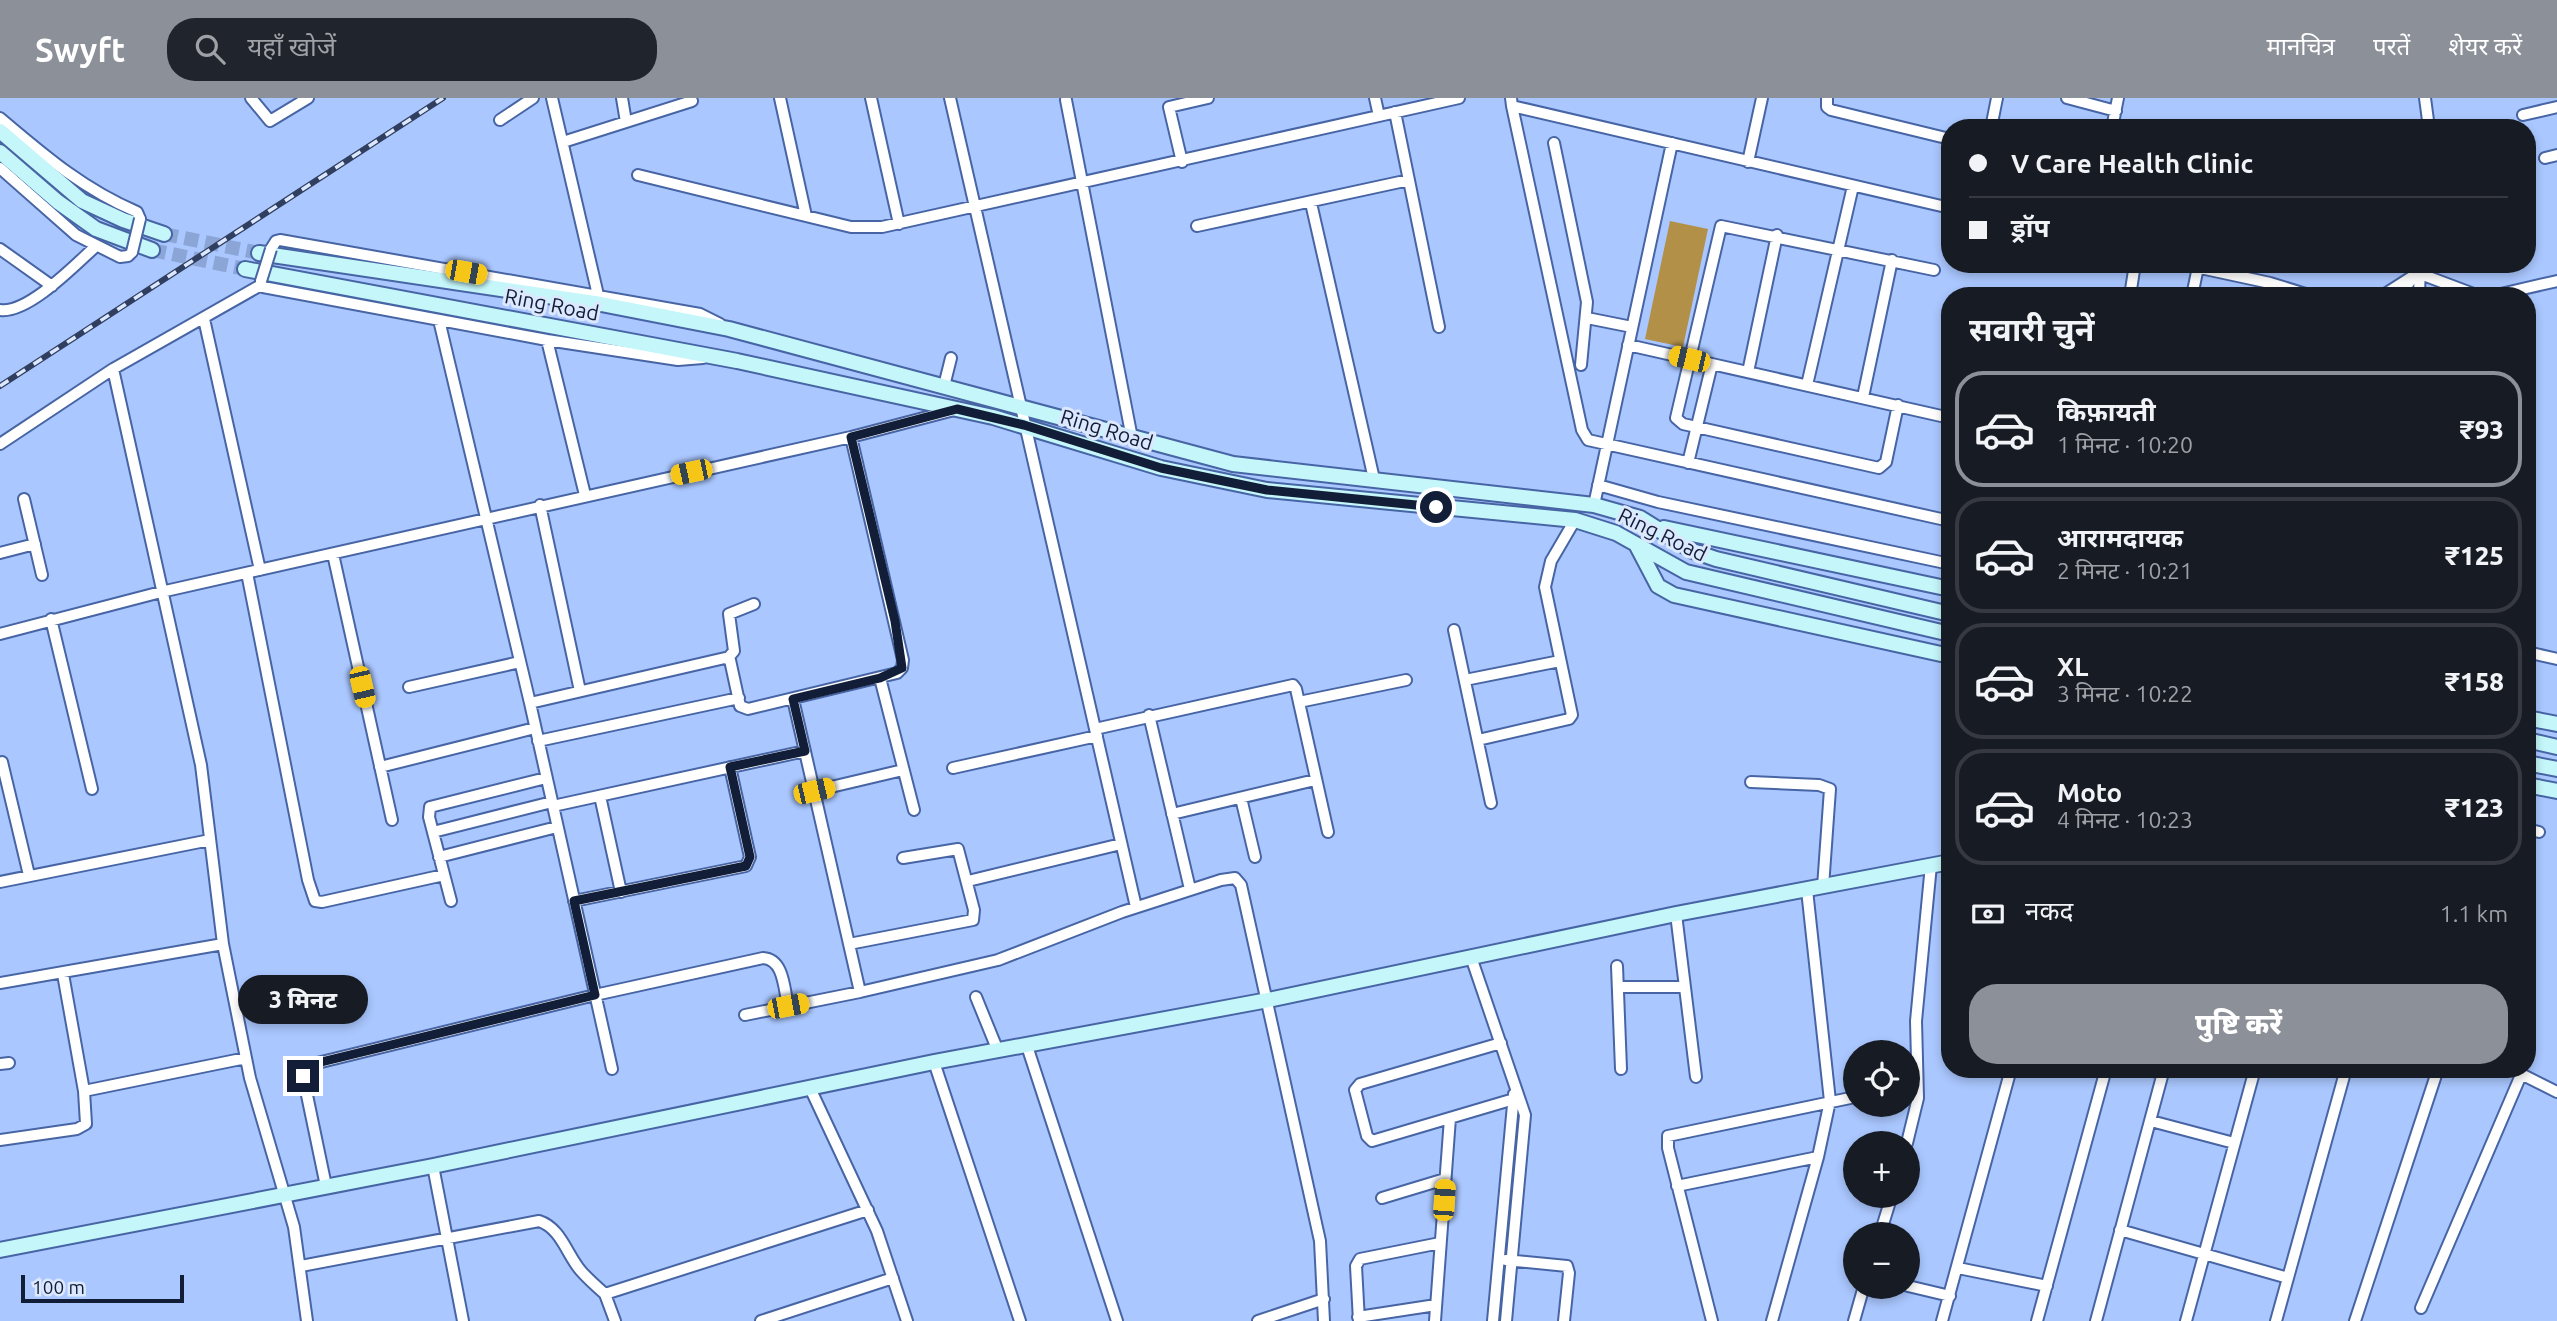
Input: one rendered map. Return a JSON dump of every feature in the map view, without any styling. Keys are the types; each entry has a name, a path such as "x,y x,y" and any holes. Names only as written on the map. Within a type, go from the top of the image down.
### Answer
{"street":[{"path":"251,98 270,121 308,98"},
{"path":"500,120 533,98"},
{"path":"552,98 598,295"},
{"path":"622,98 626,122"},
{"path":"780,98 806,216"},
{"path":"871,98 899,224"},
{"path":"950,98 1136,907"},
{"path":"1182,162 1168,103 1208,98"},
{"path":"1375,98 1379,116"},
{"path":"638,175 866,228 899,224 1083,184 1459,98"},
{"path":"1748,162 1762,98"},
{"path":"1827,98 1827,107 1831,110 1941,137"},
{"path":"1993,119 1997,98"},
{"path":"2067,98 2116,111"},
{"path":"2114,119 2118,98"},
{"path":"2425,98 2428,119"},
{"path":"1066,100 1132,438"},
{"path":"563,142 692,101"},
{"path":"1941,206 1748,162 1512,102 1582,430 1588,440 1941,519"},
{"path":"2523,115 2557,107"},
{"path":"1395,113 1439,327"},
{"path":"0,118 56,165 99,196 137,212 140,219 132,252 128,257 120,257 76,235 0,168"},
{"path":"0,131 82,201 123,220 164,234"},
{"path":"1554,143 1585,289 1587,318 1581,365"},
{"path":"1594,505 1672,143"},
{"path":"0,152 58,202 96,229 152,250"},
{"path":"2544,158 2557,155"},
{"path":"1197,226 1409,180"},
{"path":"1807,385 1853,186"},
{"path":"1311,203 1374,479"},
{"path":"1898,405 1886,463 1879,468 1696,427 1678,422 1676,418 1718,230 1726,225 1934,270"},
{"path":"1748,372 1777,235"},
{"path":"261,283 265,251 281,240 700,314 729,329"},
{"path":"0,310 13,311 51,286 96,246"},
{"path":"0,250 51,286"},
{"name":"Ring Road","path":"265,251 601,304 729,329 1233,464 1594,505 1640,518 1693,551 1716,559 1941,612"},
{"path":"1863,397 1892,260"},
{"name":"Ring Road","path":"245,269 719,358 957,409 1024,425 1161,468 1267,490 1575,520 1616,533 1686,572 1941,632"},
{"path":"2220,273 2270,287"},
{"path":"2394,287 2414,273"},
{"path":"2428,273 2459,287"},
{"path":"2531,287 2557,281"},
{"path":"0,444 113,369 204,319 261,283 547,340 678,360 719,358"},
{"path":"1587,318 1632,327"},
{"path":"204,319 260,570"},
{"path":"439,320 530,702 612,1069"},
{"path":"547,340 584,495"},
{"path":"1628,345 1941,416"},
{"path":"944,386 951,358"},
{"path":"1688,463 1712,364"},
{"path":"113,369 201,765 223,944 246,1058 286,1194 301,1266 307,1321"},
{"path":"0,634 161,592 851,437 957,409"},
{"path":"728,658 740,706 748,709 880,678 897,673 902,668 903,660 851,437"},
{"path":"1598,485 1658,502 1941,562"},
{"path":"24,499 42,575"},
{"path":"540,505 580,691"},
{"path":"1478,740 1570,719 1573,710 1548,603 1546,574 1575,520"},
{"path":"1656,527 1941,587"},
{"path":"0,553 35,544"},
{"path":"1637,546 1658,586 1674,595 1941,654"},
{"path":"333,554 392,820"},
{"path":"247,573 315,901 322,902 444,875"},
{"path":"530,702 728,658 734,651 729,614 754,604"},
{"path":"51,619 92,789"},
{"path":"1454,630 1491,803"},
{"path":"2536,654 2557,659"},
{"path":"1465,680 1560,661"},
{"path":"409,687 520,662"},
{"path":"880,678 914,810"},
{"path":"1299,702 1406,680"},
{"path":"953,768 1096,732 1149,715 1287,684 1296,689 1328,832"},
{"path":"538,741 739,698"},
{"path":"793,699 860,992"},
{"path":"1149,715 1190,889"},
{"path":"2536,720 2557,724"},
{"path":"380,767 536,728"},
{"path":"2536,742 2557,747"},
{"path":"433,832 805,751"},
{"path":"2,762 29,875"},
{"path":"2536,765 2557,769"},
{"path":"574,901 746,866 750,857 730,767"},
{"path":"814,791 903,770"},
{"path":"451,901 428,810 433,805 547,778"},
{"path":"1172,814 1315,780"},
{"path":"1751,782 1819,785 1830,789 1823,887"},
{"path":"2536,787 2557,791"},
{"path":"600,796 621,892"},
{"path":"1241,798 1255,858"},
{"path":"439,857 557,827"},
{"path":"0,882 210,839"},
{"path":"968,881 1121,844"},
{"path":"849,944 972,920 974,910 958,849 903,858"},
{"path":"0,1250 433,1166 934,1062 1268,1000 1676,914 1941,863"},
{"path":"1915,1040 1931,865"},
{"path":"745,1015 998,960 1136,907 1229,877 1235,878 1241,885 1268,1000 1320,1241 1324,1321"},
{"path":"1772,1321 1818,1157 1830,1101 1807,890"},
{"path":"1676,914 1696,1077"},
{"path":"0,983 223,944"},
{"path":"1471,957 1515,1085 1526,1126 1521,1173 1493,1321"},
{"path":"326,1186 303,1076 305,1068 595,995 770,958 778,965 788,1006"},
{"path":"1618,966 1621,1069"},
{"path":"0,1140 82,1127 88,1119 63,974"},
{"path":"1618,987 1685,987"},
{"path":"976,997 998,1051"},
{"path":"1501,1043 1360,1084 1355,1090 1367,1136 1373,1141 1514,1099"},
{"path":"1027,1046 1117,1321"},
{"path":"84,1091 246,1058"},
{"path":"934,1062 1020,1321"},
{"path":"1942,1321 2009,1078"},
{"path":"2037,1321 2104,1078"},
{"path":"2096,1321 2161,1078"},
{"path":"2186,1321 2252,1078"},
{"path":"2276,1321 2344,1078"},
{"path":"2355,1321 2435,1078"},
{"path":"2421,1308 2514,1078"},
{"path":"2530,1078 2557,1092"},
{"path":"1506,1321 1505,1172 1515,1085"},
{"path":"810,1088 869,1210 907,1321"},
{"path":"1712,1321 1677,1186 1668,1148 1668,1136 1843,1099"},
{"path":"1434,1321 1450,1118"},
{"path":"2151,1121 2234,1143"},
{"path":"1677,1186 1818,1157"},
{"path":"433,1166 463,1321"},
{"path":"1505,1172 1521,1173"},
{"path":"1382,1198 1445,1179"},
{"path":"605,1294 869,1210"},
{"path":"301,1266 529,1222 548,1224 581,1271 605,1294 615,1321"},
{"path":"2120,1230 2288,1278"},
{"path":"1436,1305 1358,1319 1356,1266 1360,1259 1440,1243"},
{"path":"1505,1260 1567,1266 1569,1273 1564,1321"},
{"path":"1958,1268 2047,1286"},
{"path":"761,1321 893,1278"},
{"path":"1920,1289 1950,1296"},
{"path":"1258,1321 1324,1299"},
{"path":"1854,1321 1860,1299"}],"shaded area":[{"path":"1670,221 1708,229 1683,347 1645,339"}],"tunnel":[{"path":"164,234 259,253"},
{"path":"152,250 245,269"}],"railway":[{"path":"0,386 443,98"}],"route":[{"path":"303,1076 303,1071 309,1065 595,995 574,901 746,866 750,857 730,767 805,751 793,699 880,678 897,673 902,668 903,660 895,621 851,437 957,409 1024,425 1161,468 1267,490 1436,507"}]}
